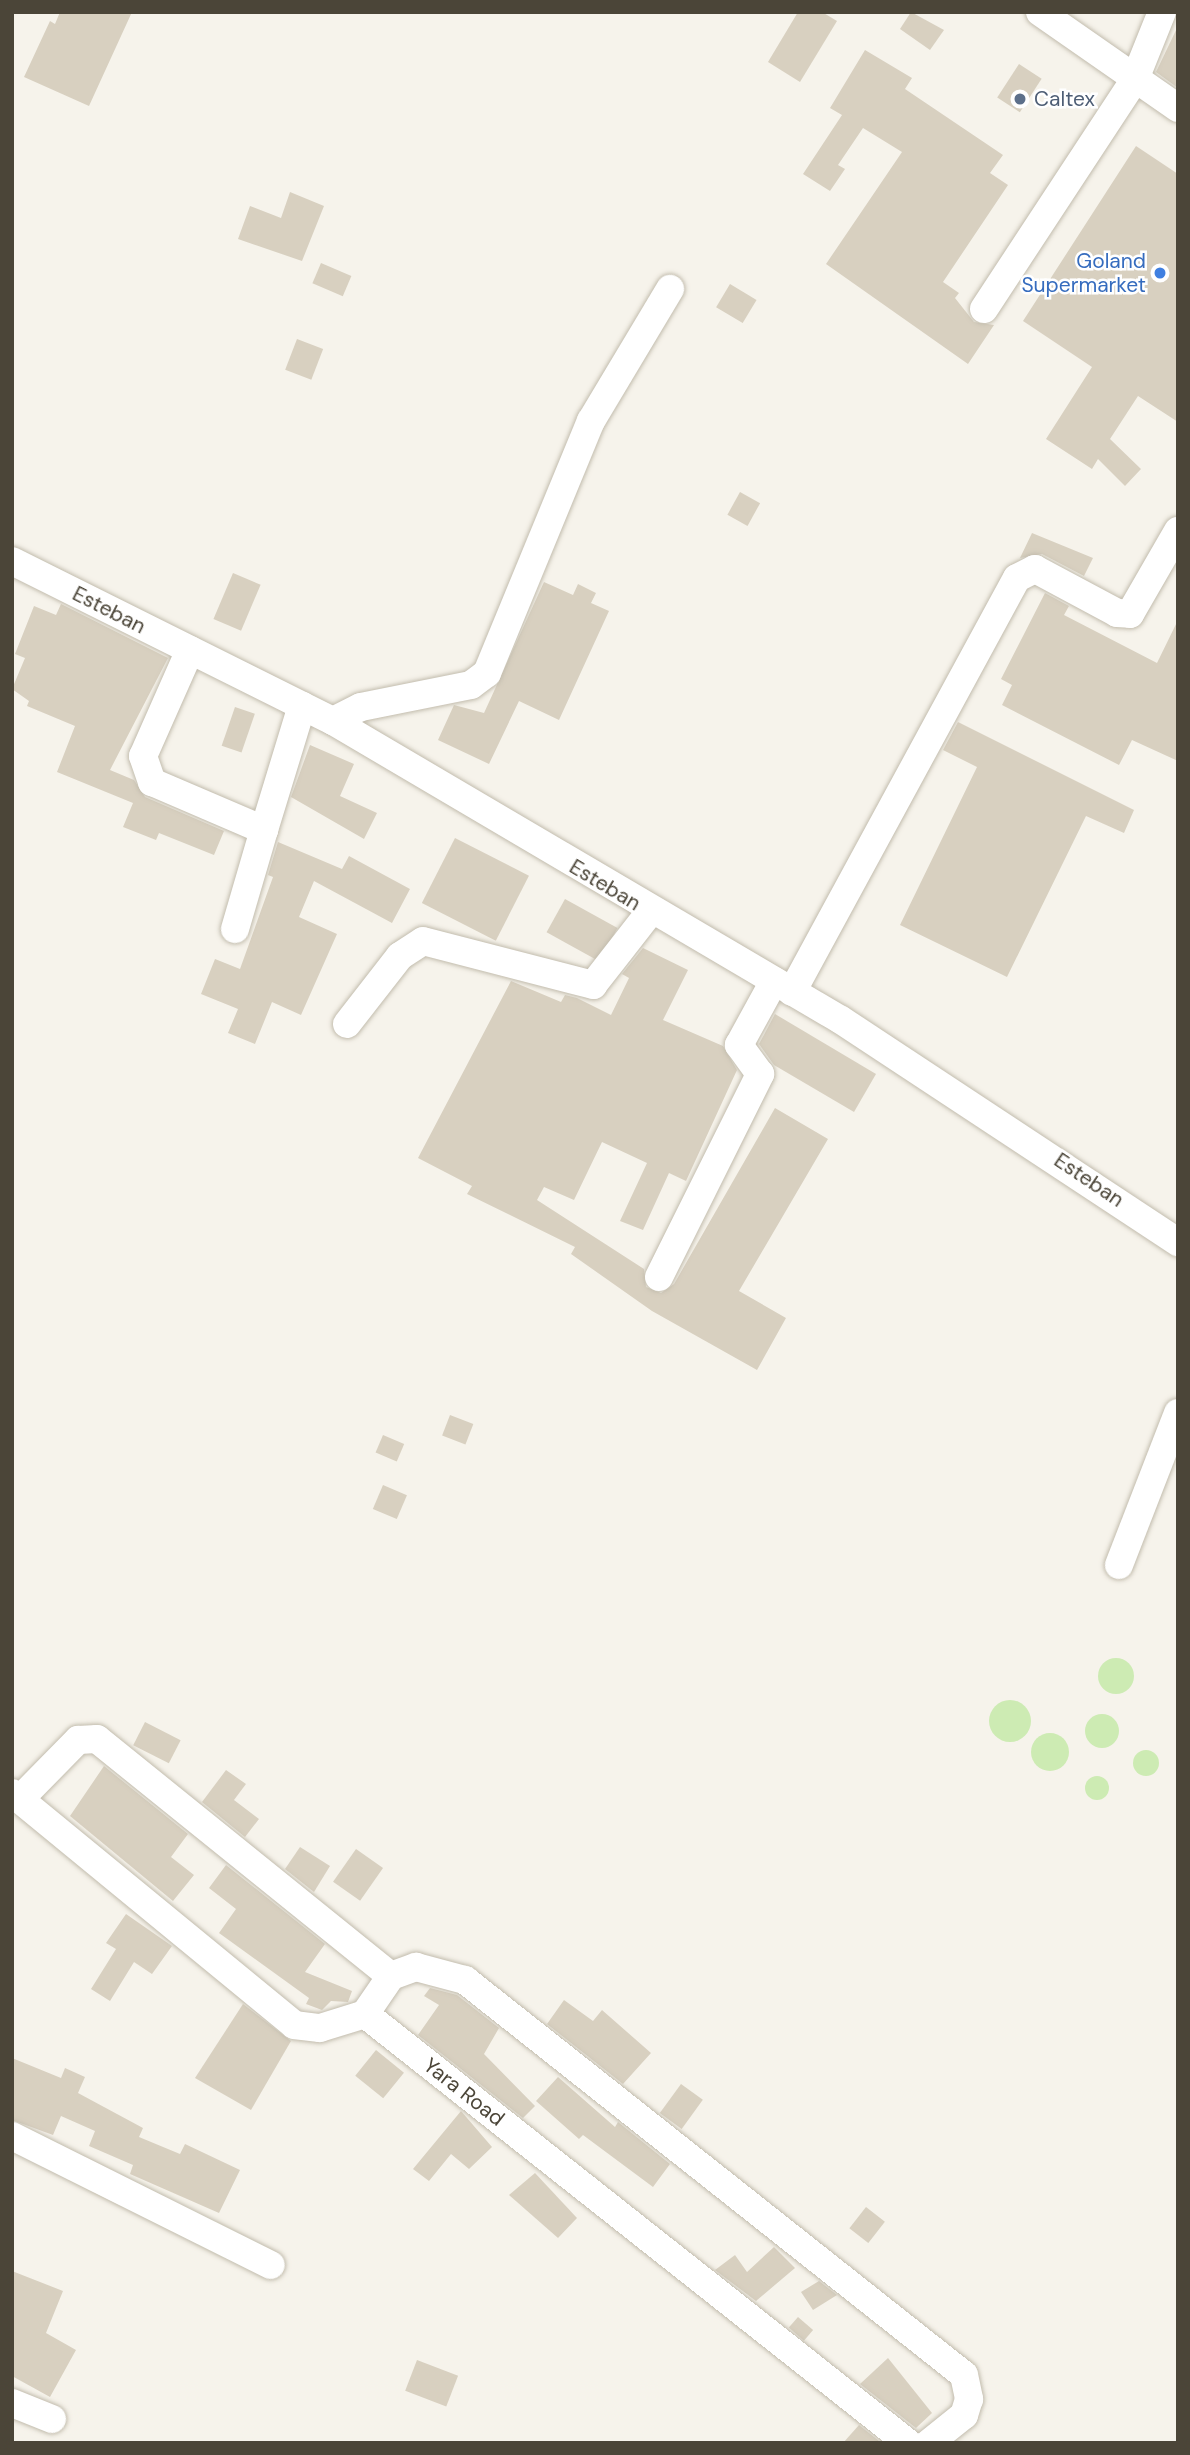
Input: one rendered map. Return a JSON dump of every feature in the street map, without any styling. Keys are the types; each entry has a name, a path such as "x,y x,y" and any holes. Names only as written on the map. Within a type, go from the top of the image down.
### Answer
{"street":[{"path":"1040,12 1178,108"},
{"path":"984,309 1135,79 1162,12"},
{"path":"333,721 361,707 471,685 487,673 591,421 670,289"},
{"path":"659,1277 760,1074 739,1045 783,986 1017,579 1035,569 1117,614 1130,614 1178,531"},
{"name":"Esteban","path":"12,561 333,721 650,912 783,986 1091,1180 1178,1242"},
{"path":"190,650 142,767 152,782 264,831"},
{"path":"234,929 302,706"},
{"path":"347,1024 400,956 423,941 593,985 650,912"},
{"path":"1119,1566 1178,1413"},
{"path":"391,1976 97,1740 78,1740 16,1796 294,2025 320,2028 365,2014 391,1976 434,1968 465,1980 964,2375 969,2399 964,2415 929,2443"},
{"name":"Yara Road","path":"365,2014 908,2443"},
{"path":"12,2136 271,2265"},
{"path":"12,2403 52,2419"}],"green space":[{"path":"1116,1658 1129,1663 1134,1676 1129,1689 1116,1694 1103,1689 1098,1676 1103,1663"},
{"path":"1010,1700 1025,1706 1031,1721 1025,1736 1010,1742 995,1736 989,1721 995,1706"},
{"path":"1102,1714 1114,1719 1119,1731 1114,1743 1102,1748 1090,1743 1085,1731 1090,1719"},
{"path":"1050,1733 1064,1738 1069,1752 1064,1766 1050,1771 1036,1766 1031,1752 1036,1738"},
{"path":"1146,1750 1155,1754 1159,1763 1155,1772 1146,1776 1137,1772 1133,1763 1137,1754"},
{"path":"1097,1776 1106,1779 1109,1788 1106,1797 1097,1800 1088,1797 1085,1788 1088,1779"}],"building":[{"path":"60,12 132,12 89,106 24,77 50,21 55,24"},
{"path":"798,12 822,12 837,21 800,82 768,62"},
{"path":"911,12 944,30 930,50 900,29"},
{"path":"1178,26 1178,88 1156,72"},
{"path":"865,50 912,78 905,89 1003,155 990,173 1008,185 943,282 959,293 955,298 974,322 994,325 968,364 826,264 902,152 863,128 838,165 845,169 830,191 803,174 842,115 830,108"},
{"path":"1019,64 1042,79 1020,112 997,98"},
{"path":"1136,146 1178,174 1178,422 1138,396 1110,439 1141,469 1125,486 1098,459 1092,469 1046,439 1092,367 1023,321"},
{"path":"290,192 324,206 302,261 238,239 250,206 281,218"},
{"path":"321,263 351,276 343,296 312,283"},
{"path":"730,284 757,300 743,323 716,307"},
{"path":"297,339 323,349 311,380 285,370"},
{"path":"740,492 760,503 748,526 727,515"},
{"path":"1032,533 1093,558 1084,576 1042,554 1020,558"},
{"path":"233,573 261,585 241,631 213,619"},
{"path":"544,582 573,595 578,584 596,593 591,603 609,611 559,720 519,701 489,764 438,740 454,705 484,713"},
{"path":"1045,593 1069,606 1064,615 1157,663 1178,620 1178,761 1132,740 1119,765 1002,705 1012,685 1001,679"},
{"path":"61,604 168,658 110,770 134,780 145,797 224,831 214,855 159,833 156,840 123,827 133,803 57,772 75,726 27,706 29,701 12,689 25,658 15,654 34,606 56,615"},
{"path":"235,707 255,714 242,753 222,746"},
{"path":"958,722 1134,810 1124,833 1086,816 1007,977 900,925 977,767 943,750"},
{"path":"310,745 354,764 340,796 377,813 364,839 291,797"},
{"path":"455,838 529,876 496,941 422,903"},
{"path":"278,842 342,869 349,856 410,889 392,923 314,881 299,917 337,934 301,1015 272,1002 255,1044 228,1033 238,1009 201,994 215,959 240,969 273,877 268,875"},
{"path":"565,899 617,928 599,961 547,932"},
{"path":"643,948 688,970 663,1020 723,1046 737,1070 686,1181 669,1173 643,1230 620,1221 647,1163 602,1142 574,1200 544,1187 537,1200 644,1269 646,1287 661,1293 674,1284 775,1108 828,1139 739,1291 786,1318 757,1370 652,1311 571,1254 575,1247 467,1194 472,1186 418,1158 511,981 561,1002 565,995 577,998 611,1015 629,978 622,974"},
{"path":"775,1014 876,1074 854,1112 774,1065 759,1044"},
{"path":"450,1415 473,1424 465,1444 442,1436"},
{"path":"383,1435 404,1444 397,1461 376,1452"},
{"path":"383,1485 407,1495 397,1519 373,1509"},
{"path":"145,1722 181,1740 169,1763 133,1745"},
{"path":"104,1766 188,1834 171,1857 194,1875 173,1901 70,1816"},
{"path":"226,1770 246,1784 234,1800 259,1819 245,1837 202,1802"},
{"path":"300,1847 330,1866 314,1892 285,1869"},
{"path":"356,1849 383,1868 360,1901 333,1882"},
{"path":"226,1865 325,1944 305,1972 352,1991 348,2002 331,2001 322,2010 306,2004 309,1998 219,1933 236,1909 209,1888"},
{"path":"126,1914 172,1946 152,1974 134,1962 110,2001 91,1989 116,1949 106,1943"},
{"path":"430,1988 457,1995 499,2028 484,2054 535,2106 523,2118 418,2035 439,2005 424,1996"},
{"path":"564,2000 593,2021 602,2010 651,2053 623,2084 547,2024"},
{"path":"243,2004 291,2041 251,2110 195,2078"},
{"path":"376,2050 404,2073 383,2098 355,2076"},
{"path":"12,2058 61,2078 65,2068 85,2077 78,2093 143,2128 139,2137 180,2154 185,2144 240,2170 219,2213 130,2174 133,2165 89,2146 95,2131 61,2116 53,2135 12,2120"},
{"path":"558,2077 615,2127 618,2122 670,2164 653,2187 583,2135 579,2139 536,2101"},
{"path":"681,2084 703,2100 682,2129 660,2113"},
{"path":"461,2111 492,2147 469,2169 451,2154 429,2181 413,2169"},
{"path":"535,2173 577,2218 558,2238 509,2195"},
{"path":"866,2207 885,2222 868,2243 849,2228"},
{"path":"774,2247 795,2268 756,2301 715,2270 735,2255 747,2272"},
{"path":"12,2271 63,2291 46,2333 76,2350 50,2397 12,2376"},
{"path":"819,2281 837,2295 813,2310 801,2292"},
{"path":"798,2317 813,2330 804,2341 789,2328"},
{"path":"888,2358 932,2413 916,2428 860,2384"},
{"path":"417,2360 458,2376 446,2407 405,2391"},
{"path":"859,2425 879,2441 843,2443"}],"place":[{"name":"Caltex","path":"1020,99"},
{"name":"Goland Supermarket","path":"1160,273"}]}
